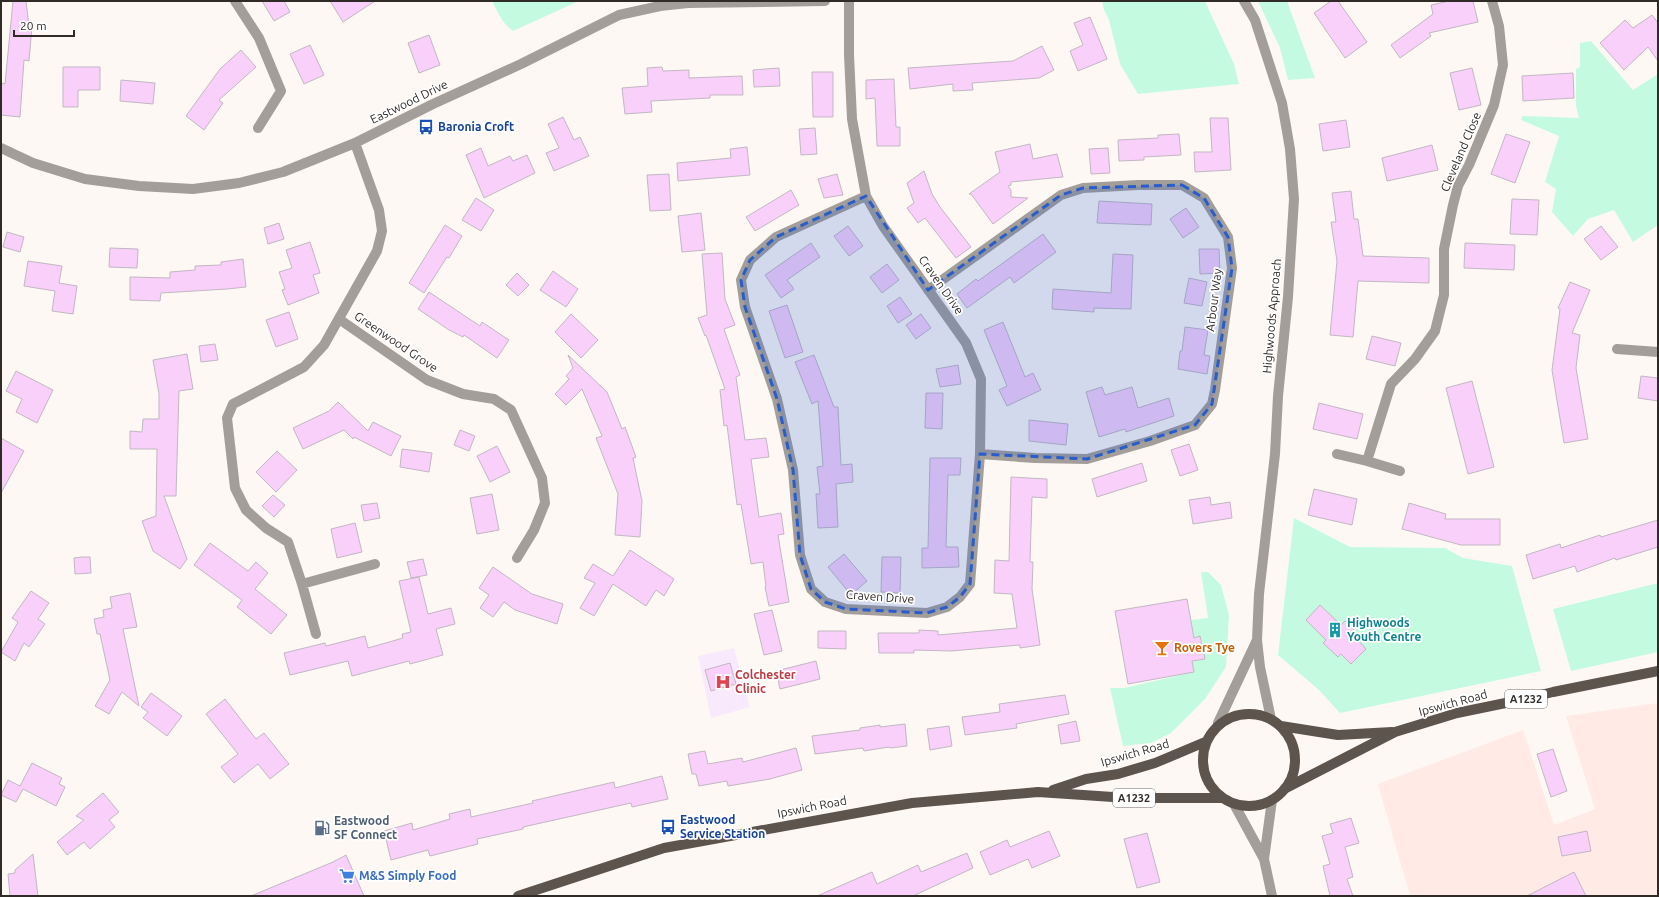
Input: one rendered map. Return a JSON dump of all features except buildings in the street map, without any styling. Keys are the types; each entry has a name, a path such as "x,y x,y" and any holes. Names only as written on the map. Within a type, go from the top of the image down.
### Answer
{"main road":[{"name":"Ipswich Road","path":"1286,788 1395,732 1457,713 1658,671"},
{"name":"A1232","path":"1255,713 1271,719 1281,726 1291,739 1294,748 1294,769 1286,788 1272,800 1254,806 1234,804 1222,798 1208,784 1202,764 1205,742 1218,724 1236,714 1255,713"},
{"name":"Ipswich Road","path":"1281,726 1338,735 1395,732"},
{"name":"Ipswich Road","path":"1047,792 1086,779 1118,774 1155,763 1205,742"},
{"name":"Ipswich Road","path":"518,896 664,848 912,803 1047,792 1128,798 1222,798"}],"street":[{"path":"235,1 258,38 281,91 258,128"},
{"name":"Eastwood Drive","path":"1,148 33,163 85,179 139,186 193,189 239,183 283,172 355,143 433,104 521,64 619,16 660,6 688,3 825,1"},
{"name":"Craven Drive","path":"850,1 849,55 852,119 866,196 883,226 966,343 981,379 980,454 970,584 960,597 948,607 927,613 846,609 825,602 811,588 800,555 793,470 777,399 745,307 741,280 750,260 776,237 866,196"},
{"name":"Highwoods Approach","path":"1244,1 1255,20 1282,103 1290,149 1294,199 1288,297 1278,396 1275,454 1259,594 1257,640 1260,667 1271,719"},
{"name":"Cleveland Close","path":"1367,461 1391,384 1415,359 1435,332 1444,295 1444,249 1453,205 1458,186 1469,165 1494,105 1503,65 1499,26 1492,1"},
{"path":"316,634 288,542 266,528 246,510 235,488 227,418 233,404 304,367 324,345 377,251 382,231 379,210 355,143"},
{"name":"Arbour Way","path":"928,290 1061,195 1083,188 1138,185 1182,186 1204,198 1228,237 1232,268 1215,390 1212,404 1195,425 1150,441 1087,459 1035,458 980,454"},
{"name":"Greenwood Grove","path":"339,319 427,380 463,394 494,399 511,410 542,478 546,503 534,530 516,558"},
{"path":"1617,349 1658,352"},
{"path":"1337,454 1400,471"},
{"path":"302,584 375,564"},
{"name":"Highwoods Approach","path":"1218,724 1257,640"},
{"path":"1264,860 1272,800"},
{"path":"1234,804 1264,860 1272,896"}],"highlighted area":[{"path":"1182,185 1204,198 1228,237 1232,268 1212,404 1195,425 1087,459 980,454 970,584 960,597 947,607 927,613 846,609 825,602 811,589 800,555 793,470 777,399 745,307 741,280 750,260 776,237 866,196 928,290 1061,195 1083,188"}],"shaded area":[{"name":"Colchester Clinic","path":"734,648 750,707 711,718 698,656"},
{"path":"1658,703 1658,896 1410,896 1378,784 1523,730 1554,825 1595,809 1566,716"}],"green space":[{"path":"492,1 579,1 513,31 498,14"},
{"path":"1102,1 1205,1 1234,64 1239,84 1138,94 1120,64 1109,20 1104,10"},
{"path":"1258,1 1287,1 1315,78 1288,80 1280,48"},
{"path":"1591,41 1633,90 1658,74 1658,225 1633,242 1614,210 1588,219 1573,236 1552,212 1556,189 1545,182 1559,136 1521,120 1522,116 1579,118 1576,106 1576,69 1580,67 1580,43"},
{"path":"1294,518 1350,547 1445,548 1463,558 1512,566 1541,671 1340,713 1319,690 1278,655"},
{"path":"1201,572 1208,572 1221,585 1229,615 1226,667 1205,699 1171,733 1151,743 1123,746 1110,688 1124,688 1194,672 1192,661 1204,659 1201,637 1194,638 1191,620 1208,618"},
{"path":"1658,583 1658,652 1571,671 1553,609"}],"place":[{"name":"Baronia Croft","path":"426,127"},
{"name":"Highwoods Youth Centre","path":"1335,630"},
{"name":"Rovers Tye","path":"1162,648"},
{"name":"Colchester Clinic","path":"723,682"},
{"name":"Eastwood Service Station","path":"668,827"},
{"name":"Eastwood SF Connect","path":"322,828"},
{"name":"M&S Simply Food","path":"347,876"}]}
